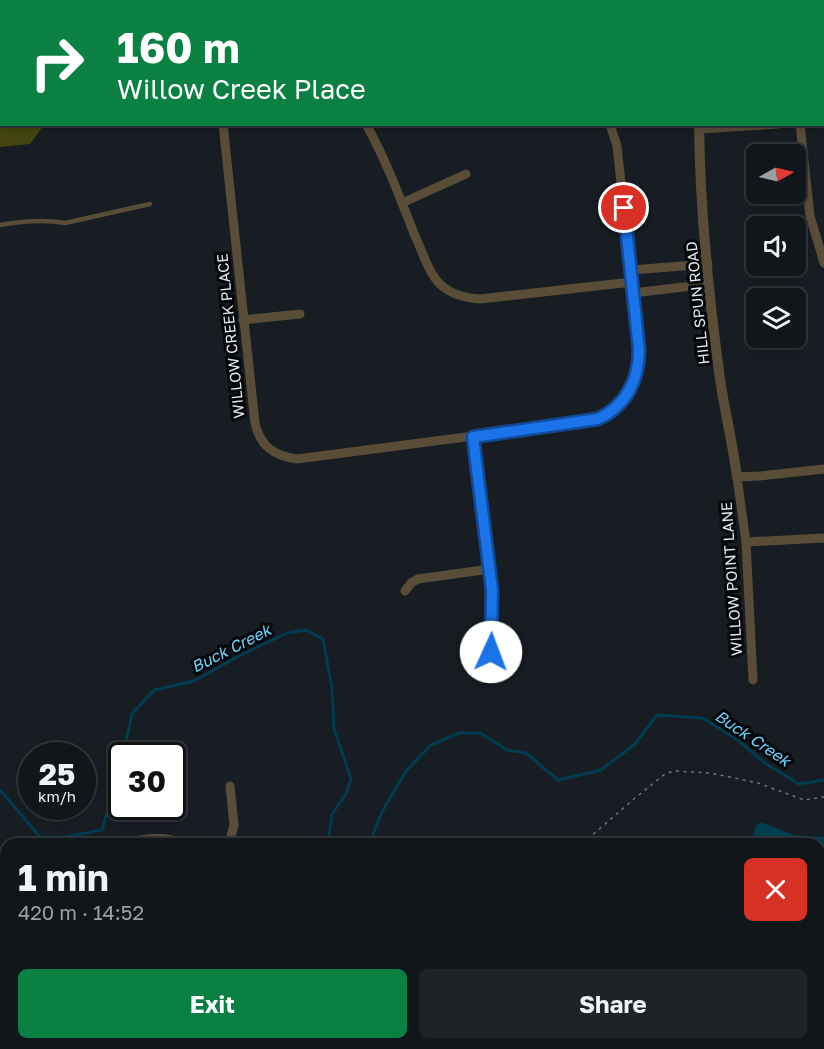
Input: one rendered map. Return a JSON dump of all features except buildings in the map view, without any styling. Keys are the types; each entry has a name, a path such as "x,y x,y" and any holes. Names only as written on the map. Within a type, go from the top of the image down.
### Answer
{"street":[{"name":"WILLOW CREEK PLACE","path":"223,126 255,423 262,442 285,458 297,459 588,421 611,411 627,395 638,371 639,349 617,146 611,126"},
{"path":"367,126 434,276 447,289 458,295 480,299 632,282"},
{"path":"699,127 725,126"},
{"path":"800,126 810,216 824,263"},
{"name":"HILL SPUN ROAD","path":"699,127 709,284 723,394 737,477"},
{"path":"402,203 466,174"},
{"path":"631,270 708,264"},
{"path":"633,293 709,284"},
{"path":"243,320 300,314"},
{"path":"473,437 493,602 491,652"},
{"path":"737,477 760,477 824,469"},
{"name":"WILLOW POINT LANE","path":"737,477 746,542 753,680"},
{"path":"746,542 824,538"},
{"path":"405,591 411,583 418,579 490,569"},
{"path":"230,786 234,825 231,838"}],"lane":[{"path":"0,225 24,221 65,223 150,204"}],"path":[{"path":"589,838 665,774 674,771 710,773 758,783 804,800 824,797"}],"shaded area":[{"path":"0,126 43,126 30,144 0,147"}],"water":[{"path":"763,823 795,835 824,838 752,838 755,827"}],"waterway":[{"name":"Buck Creek","path":"126,742 132,714 154,690 194,681 287,633 306,630 323,639 332,688 334,729 351,779 346,794 332,814 329,838"},
{"name":"Buck Creek","path":"371,838 383,810 406,771 431,745 459,733 480,733 507,750 526,753 558,780 601,770 635,744 657,715 702,718 735,738 765,763 799,784 824,780"},
{"name":"Buck Creek","path":"0,790 40,837 65,837 102,830 108,809"}],"route":[{"path":"491,652 492,590 473,437 598,419 622,402 627,395 638,371 639,349 624,208"}]}
